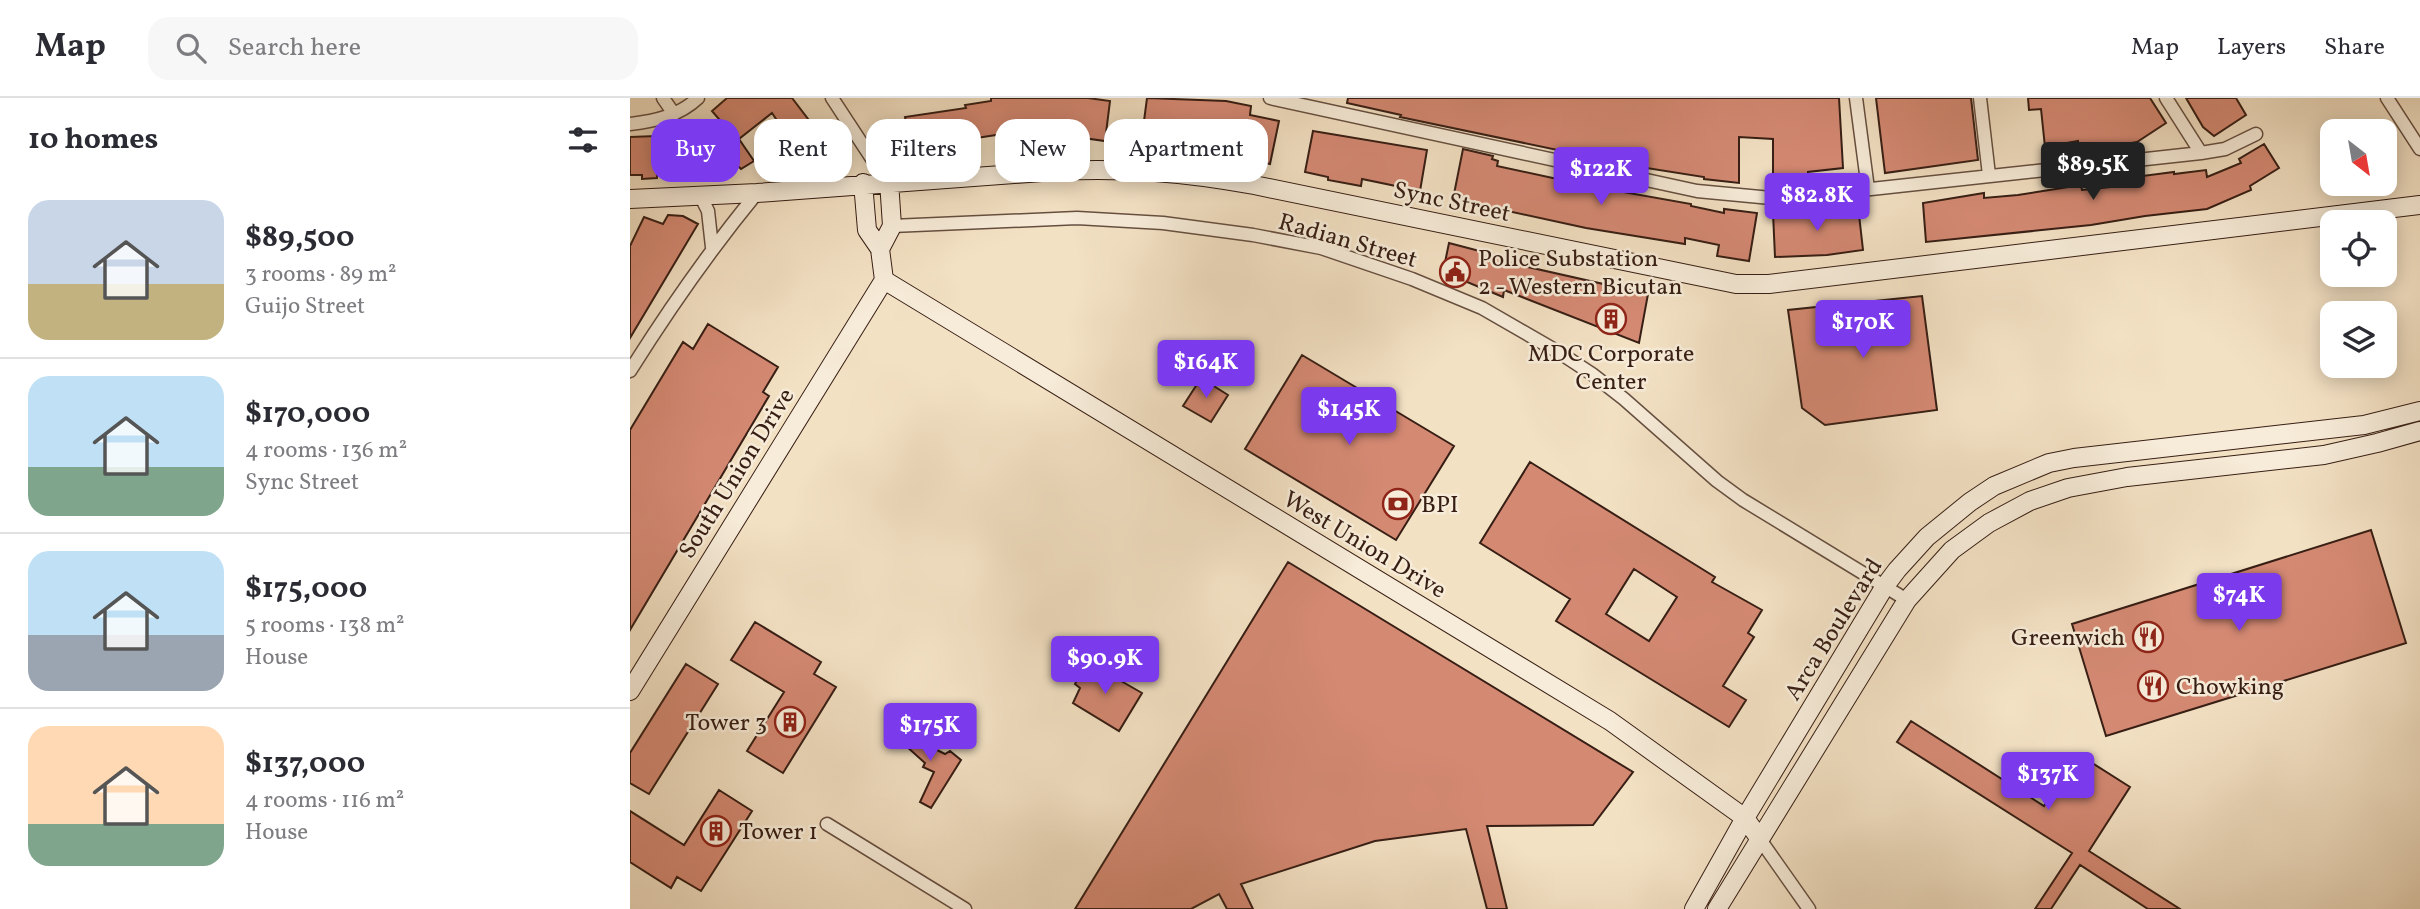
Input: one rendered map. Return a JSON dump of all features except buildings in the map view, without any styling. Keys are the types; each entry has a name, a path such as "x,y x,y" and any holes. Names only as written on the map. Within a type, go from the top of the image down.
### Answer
{"street":[{"path":"663,98 674,114"},
{"path":"630,124 674,114 687,109 698,98"},
{"path":"832,98 866,151"},
{"path":"1270,98 1697,191 1771,198 2201,153 2225,149 2256,134"},
{"path":"1856,98 1868,189"},
{"path":"1980,98 1989,175"},
{"path":"2166,98 2201,153"},
{"path":"2386,98 2420,149"},
{"name":"Sync Street","path":"981,176 1104,169 1155,170 1200,175 1736,284 1769,284 2420,205"},
{"name":"Sync Street","path":"630,199 757,193 876,182"},
{"path":"880,249 892,226 889,182"},
{"path":"863,183 867,230 880,249 884,280"},
{"path":"630,372 712,247 757,193"},
{"path":"700,195 708,211 712,247"},
{"name":"Radian Street","path":"892,226 1077,218 1163,223 1253,235 1321,248 1412,279 1482,308 1560,353 1624,399 1717,481 1743,500 1907,600"},
{"name":"South Union Drive","path":"630,691 884,280"},
{"name":"West Union Drive","path":"884,280 1610,721 1745,818 1809,909"},
{"name":"Arca Boulevard","path":"1695,909 1745,818 1885,586 1927,537 1970,502 1994,486 2049,463 2364,425 2420,411"},
{"name":"Arca Boulevard","path":"1717,909 1907,600 1952,550 1989,523 2030,501 2068,488 2127,477 2324,455 2420,430"},
{"path":"827,824 965,909"}],"place":[{"name":"Police Substation 2 - Western Bicutan","path":"1455,272"},
{"name":"MDC Corporate Center","path":"1611,319"},
{"name":"BPI","path":"1398,504"},
{"name":"Greenwich","path":"2148,637"},
{"name":"Chowking","path":"2153,686"},
{"name":"Tower 3","path":"790,722"},
{"name":"Tower 1","path":"716,831"}]}
